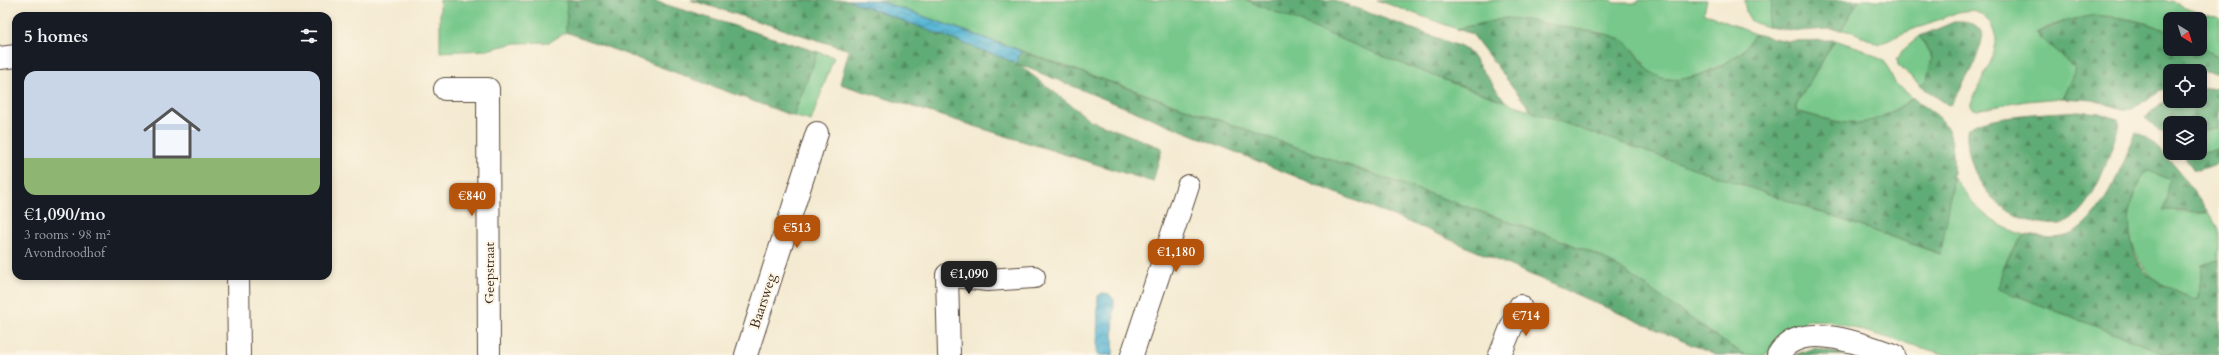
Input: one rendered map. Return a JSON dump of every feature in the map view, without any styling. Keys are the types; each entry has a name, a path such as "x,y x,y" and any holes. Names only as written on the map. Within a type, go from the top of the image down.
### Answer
{"street":[{"path":"0,58 12,56"},
{"name":"Geepstraat","path":"445,89 488,89 490,355"},
{"name":"Baarsweg","path":"746,355 817,132"},
{"path":"1132,355 1188,186"},
{"path":"949,355 947,275 987,280 1034,277"},
{"path":"238,280 239,355"},
{"path":"1500,355 1520,306"},
{"path":"1778,355 1783,346 1806,337 1838,338 1894,355"}],"green space":[{"path":"440,0 567,0 566,32 550,42 516,43 486,50 440,52"},
{"path":"567,0 651,0 818,52 793,116 566,32"},
{"path":"691,0 848,0 1016,63 1021,51 1547,235 1598,255 1621,269 1727,344 1745,355 1715,355 1435,233 1018,64 1090,120 1162,148 1153,182 840,84 849,50"},
{"path":"877,0 1246,0 1455,84 1940,254 1954,177 1983,213 2000,225 2024,235 2007,260 2000,281 2000,289 2170,355 1947,355 1829,321 1808,320 1795,327 1765,355 1745,355 1727,344 1621,269 1598,255 1547,235"},
{"path":"1246,0 1334,0 1467,49 1505,101 1455,84 1382,56"},
{"path":"1377,0 1611,0 1614,3 1637,3 1639,0 1707,0 1704,13 1755,34 1744,50 1726,63 1702,74 1680,80 1660,78 1650,72 1634,50 1621,39 1600,33 1506,18 1457,29"},
{"path":"1744,0 1771,0 1772,7 1767,27 1750,19 1746,12"},
{"path":"1771,0 1859,0 1841,30 1828,29 1799,31 1767,27 1772,7"},
{"path":"1859,0 2164,0 2201,12 2163,12 2163,30 2137,21 2103,16 2069,20 2052,25 2036,33 2076,69 2062,98 2026,101 1977,110 1971,108 1971,103 1991,61 1996,38 1991,24 1981,14 1971,10 1958,12 1901,34 1879,45 1854,32 1841,30"},
{"path":"2207,14 2219,18 2219,58 2207,50"},
{"path":"2095,15 2133,20 2152,25 2163,29 2163,56 2207,56 2207,50 2219,58 2219,73 2207,73 2207,64 2163,64 2163,89 2132,109 2123,109 2092,100 2062,98 2076,69 2036,33 2066,21"},
{"path":"1506,18 1532,21 1615,37 1629,45 1651,72 1661,78 1672,80 1685,79 1698,75 1734,58 1743,51 1755,34 1787,41 1835,40 1796,104 1796,111 1845,123 1857,123 1882,117 1913,98 1941,119 1950,135 1953,151 1953,168 1952,187 1941,254 1532,112 1472,34 1457,29"},
{"path":"1954,22 1971,23 1980,30 1983,35 1978,53 1970,71 1951,104 1948,105 1921,86 1927,80 1932,58 1920,36"},
{"path":"1920,36 1932,58 1927,80 1921,86 1898,65 1897,60 1902,51"},
{"path":"1835,40 1865,50 1885,62 1895,83 1913,98 1882,117 1857,123 1844,123 1796,111 1796,105"},
{"path":"818,52 834,57 811,121 793,116"},
{"path":"2219,87 2219,127 2207,130 2207,116 2163,116 2163,132 2161,132 2145,118 2163,103 2163,108 2207,108 2207,88"},
{"path":"2079,111 2100,113 2117,119 2119,125 2096,188 2081,210 2072,219 2061,224 2048,224 2024,219 2010,212 1986,191 1971,163 1967,130 1975,125 2003,117"},
{"path":"2219,127 2219,149 2207,152 2207,130"},
{"path":"2136,132 2145,137 2163,154 2163,160 2168,160 2208,212 2164,210 2170,180 2150,170 2146,171 2138,185 2131,206 2130,234 2133,250 2144,270 2168,287 2194,299 2199,298 2202,265 2219,260 2219,355 2170,355 1999,289 2007,260 2024,235 2050,238 2061,237 2078,230 2100,207 2125,159"},
{"path":"2219,149 2219,163 2199,170 2193,169 2187,160 2207,160 2207,152"},
{"path":"2150,170 2170,180 2177,212 2208,212 2219,230 2219,260 2202,265 2199,298 2186,296 2162,284 2152,277 2144,268 2133,247 2129,224 2131,206 2141,180 2146,171"},
{"path":"1815,348 1847,355 1794,355"}],"water":[{"path":"848,0 877,0 1021,51 1016,63"},
{"path":"1102,293 1109,294 1114,300 1113,355 1097,355 1098,296"}]}
